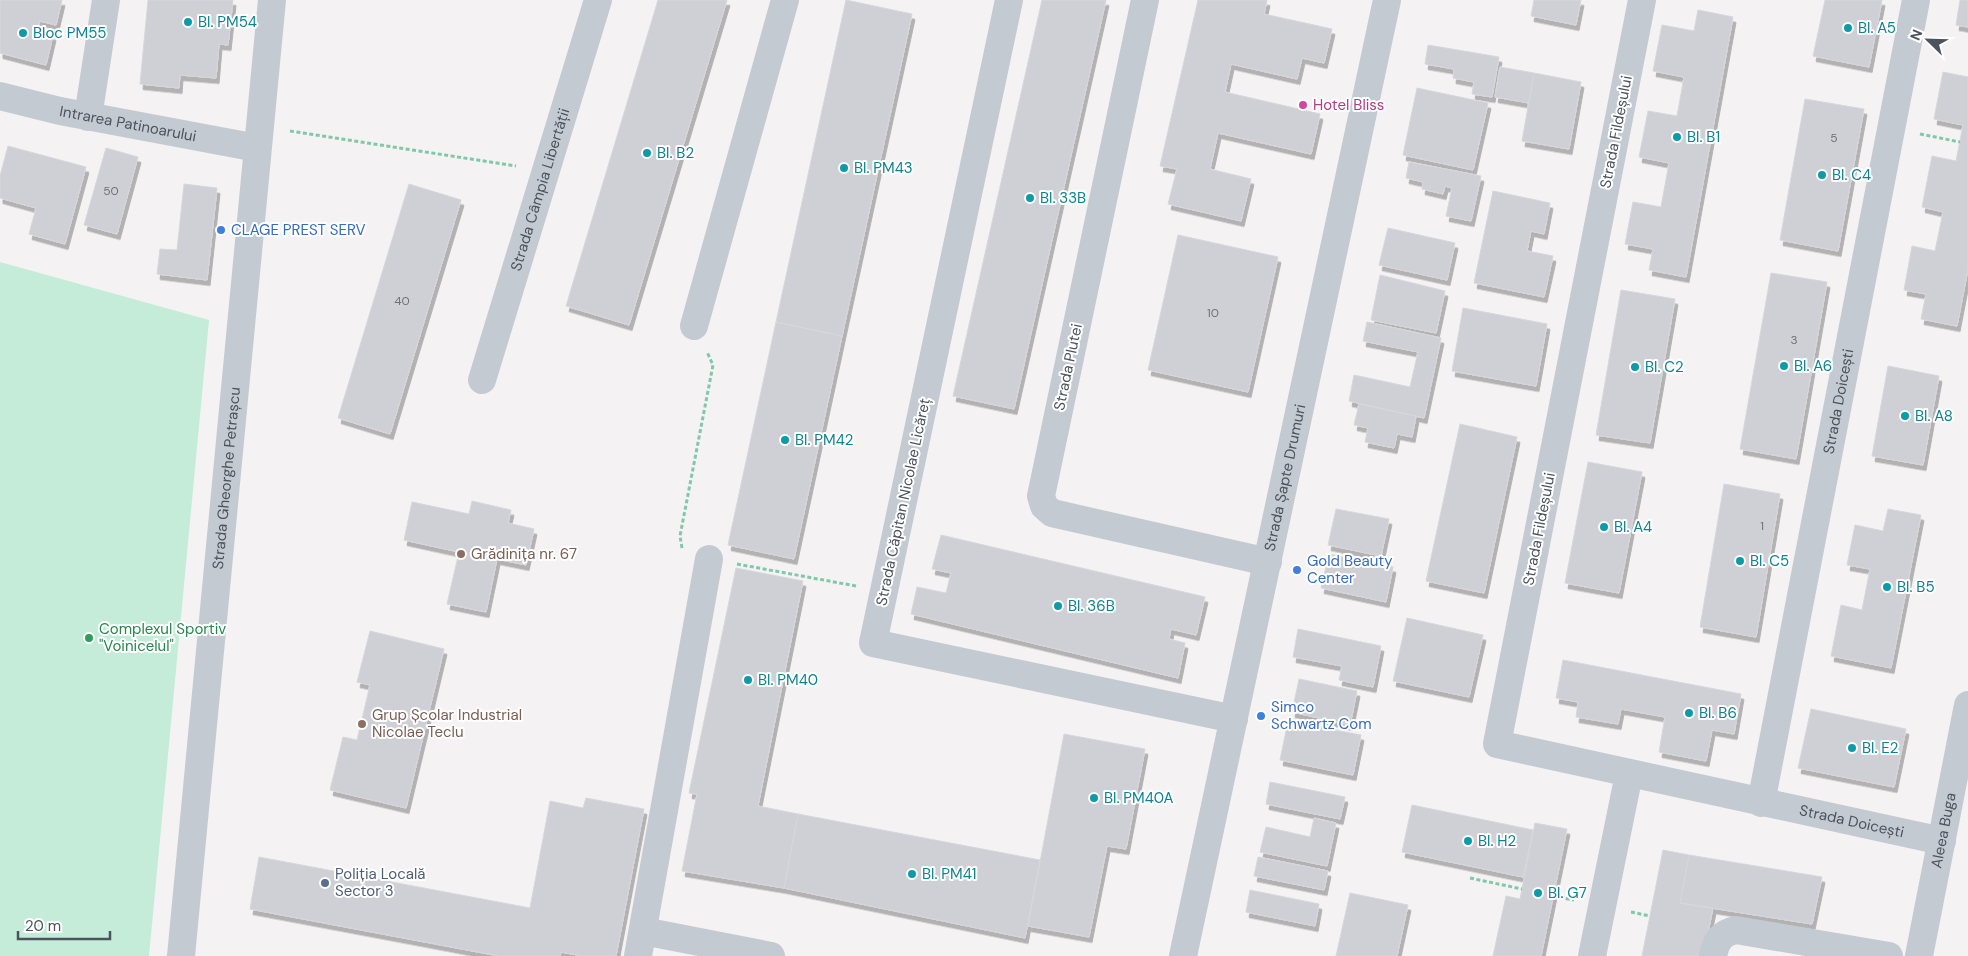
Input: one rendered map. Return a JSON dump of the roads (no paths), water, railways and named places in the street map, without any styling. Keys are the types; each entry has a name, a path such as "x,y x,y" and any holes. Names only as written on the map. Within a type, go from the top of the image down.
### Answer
{"street":[{"path":"88,117 106,0"},
{"name":"Strada Gheorghe Petrașcu","path":"180,956 272,0"},
{"name":"Strada Câmpia Libertății","path":"482,380 598,0"},
{"path":"694,326 785,0"},
{"name":"Strada Căpitan Nicolae Licăreț","path":"1010,0 873,643 1234,719"},
{"name":"Strada Plutei","path":"1145,0 1041,496 1044,506 1052,513 1268,562"},
{"name":"Strada Șapte Drumuri","path":"1183,956 1387,0"},
{"name":"Strada Fildeșului","path":"1629,774 1497,744 1642,0"},
{"name":"Strada Doicești","path":"1761,803 1916,0"},
{"name":"Intrarea Patinoarului","path":"0,96 88,117 258,137"},
{"path":"709,559 640,944 771,956"},
{"name":"Aleea Buga","path":"1919,956 1968,705"},
{"path":"1592,956 1629,774"},
{"name":"Strada Doicești","path":"1629,774 1942,841"},
{"path":"1713,956 1715,945 1721,936 1736,930 1889,956"}],"place":[{"name":"Bl. PM54","path":"188,22"},
{"name":"Bl. A5","path":"1848,28"},
{"name":"Bloc PM55","path":"23,33"},
{"name":"Hotel Bliss","path":"1303,105"},
{"name":"Bl. B1","path":"1677,137"},
{"name":"Bl. B2","path":"647,153"},
{"name":"Bl. PM43","path":"844,168"},
{"name":"Bl. C4","path":"1822,175"},
{"name":"Bl. 33B","path":"1030,198"},
{"name":"CLAGE PREST SERV","path":"221,230"},
{"name":"Bl. A6","path":"1784,366"},
{"name":"Bl. C2","path":"1635,367"},
{"name":"Bl. A8","path":"1905,416"},
{"name":"Bl. PM42","path":"785,440"},
{"name":"Bl. A4","path":"1604,527"},
{"name":"Grădinița nr. 67","path":"461,554"},
{"name":"Bl. C5","path":"1740,561"},
{"name":"Gold Beauty Center","path":"1297,570"},
{"name":"Bl. B5","path":"1887,587"},
{"name":"Bl. 36B","path":"1058,606"},
{"name":"Complexul Sportiv \"Voinicelul\"","path":"89,638"},
{"name":"Bl. PM40","path":"748,680"},
{"name":"Bl. B6","path":"1689,713"},
{"name":"Simco Schwartz Com","path":"1261,716"},
{"name":"Grup Școlar Industrial Nicolae Teclu","path":"362,724"},
{"name":"Bl. E2","path":"1852,748"},
{"name":"Bl. PM40A","path":"1094,798"},
{"name":"Bl. H2","path":"1468,841"},
{"name":"Bl. PM41","path":"912,874"},
{"name":"Poliția Locală Sector 3","path":"325,883"},
{"name":"Bl. G7","path":"1538,893"}]}
